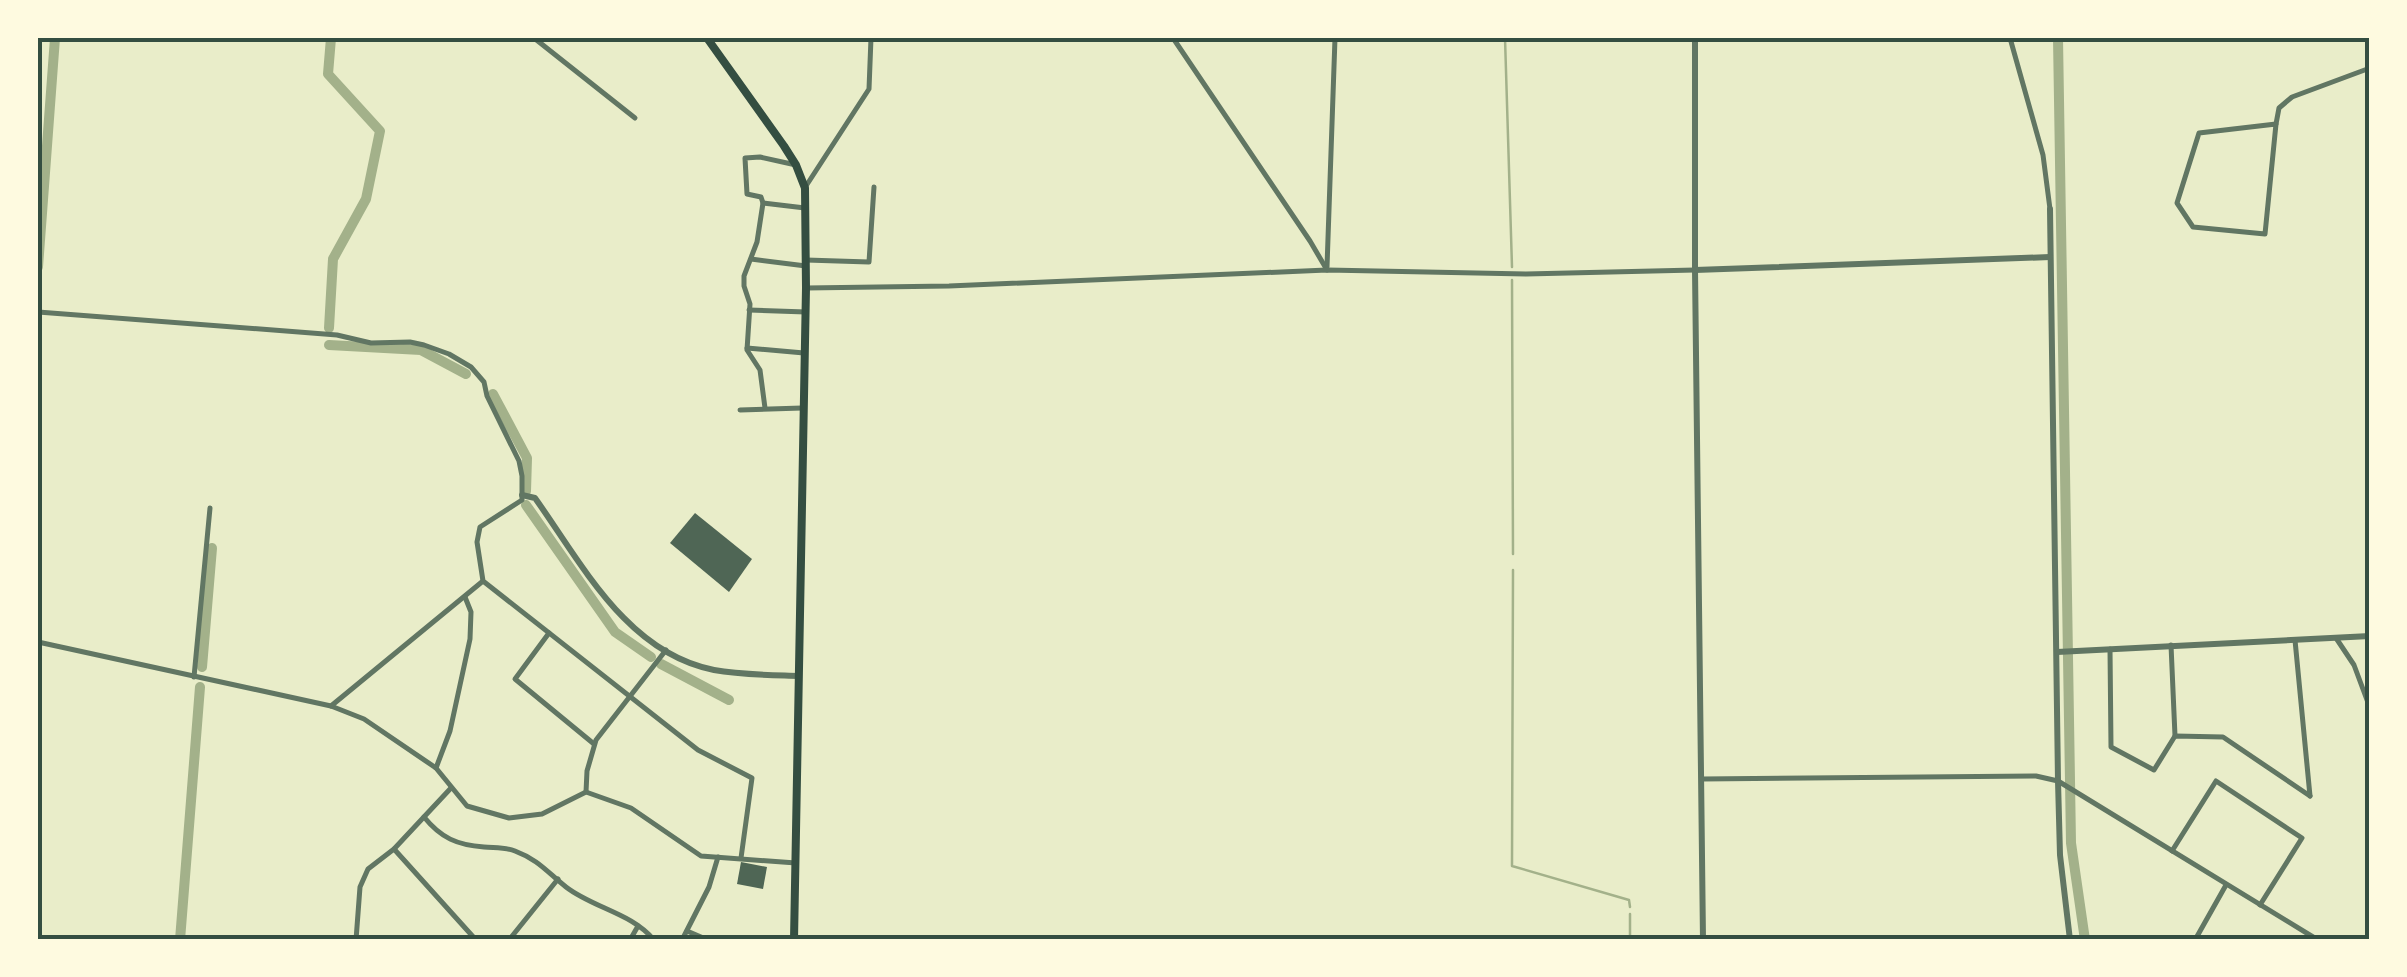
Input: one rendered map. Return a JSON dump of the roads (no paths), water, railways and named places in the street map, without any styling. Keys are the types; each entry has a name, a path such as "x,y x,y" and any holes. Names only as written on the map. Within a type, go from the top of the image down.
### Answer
{"main road":[{"path":"707,38 796,165 805,188 794,940"}],"street":[{"path":"534,38 634,118"},
{"path":"805,188 869,89 871,38"},
{"path":"1173,38 1327,270"},
{"path":"1327,270 1335,38"},
{"path":"1695,38 1703,940"},
{"path":"2010,38 2043,155 2050,209 2065,652 2060,856 2070,940"},
{"path":"2276,124 2200,133 2177,203 2194,228 2265,234 2280,108 2292,98 2370,68"},
{"path":"765,408 760,370 747,348 749,310 744,286 744,276 758,242 763,203 761,197 747,194 745,158 796,165"},
{"path":"751,259 869,262 874,187"},
{"path":"763,203 805,208"},
{"path":"806,288 1327,270 1526,274 2050,257"},
{"path":"749,310 806,312"},
{"path":"38,312 337,335 371,342 410,342 449,354 471,367 484,382 522,476 522,500 480,527 477,542 483,581 698,750 752,778 740,858"},
{"path":"747,348 805,353"},
{"path":"740,410 804,408"},
{"path":"522,496 535,498 612,606 646,639 711,670 800,676"},
{"path":"194,677 210,508"},
{"path":"331,706 483,581"},
{"path":"436,768 450,731 470,638 470,612 465,596"},
{"path":"548,633 515,679 594,744"},
{"path":"2065,652 2370,636"},
{"path":"2336,638 2354,665 2370,708"},
{"path":"2175,736 2223,736 2310,796 2295,640"},
{"path":"38,642 331,706 364,719 436,768 468,806 508,818 542,814 586,792 631,808 701,856 796,863"},
{"path":"2110,649 2111,746 2154,770 2175,736 2171,645"},
{"path":"586,792 594,744 666,650"},
{"path":"1702,779 2036,776 2061,783 2318,940"},
{"path":"2172,850 2216,781 2302,838 2260,905"},
{"path":"356,940 360,886 368,869 394,849 451,788"},
{"path":"424,817 438,834 466,846 509,848 531,858 567,888 638,926 654,940"},
{"path":"394,849 476,940"},
{"path":"682,940 718,857"},
{"path":"509,940 558,879"},
{"path":"2195,940 2226,885"},
{"path":"630,940 638,926"},
{"path":"686,931 708,940"}],"waterway":[{"path":"38,267 55,38"},
{"path":"329,328 333,259 366,199 380,131 328,74 331,38"},
{"path":"1505,38 1512,267"},
{"path":"2058,38 2071,843 2085,940"},
{"path":"1512,280 1513,554"},
{"path":"329,345 421,350 466,374"},
{"path":"493,394 527,458 526,491"},
{"path":"526,505 615,632 651,657"},
{"path":"202,667 212,548"},
{"path":"1513,570 1512,866 1629,900 1630,907"},
{"path":"661,664 729,700"},
{"path":"180,940 200,687"},
{"path":"1630,914 1630,940"}]}
